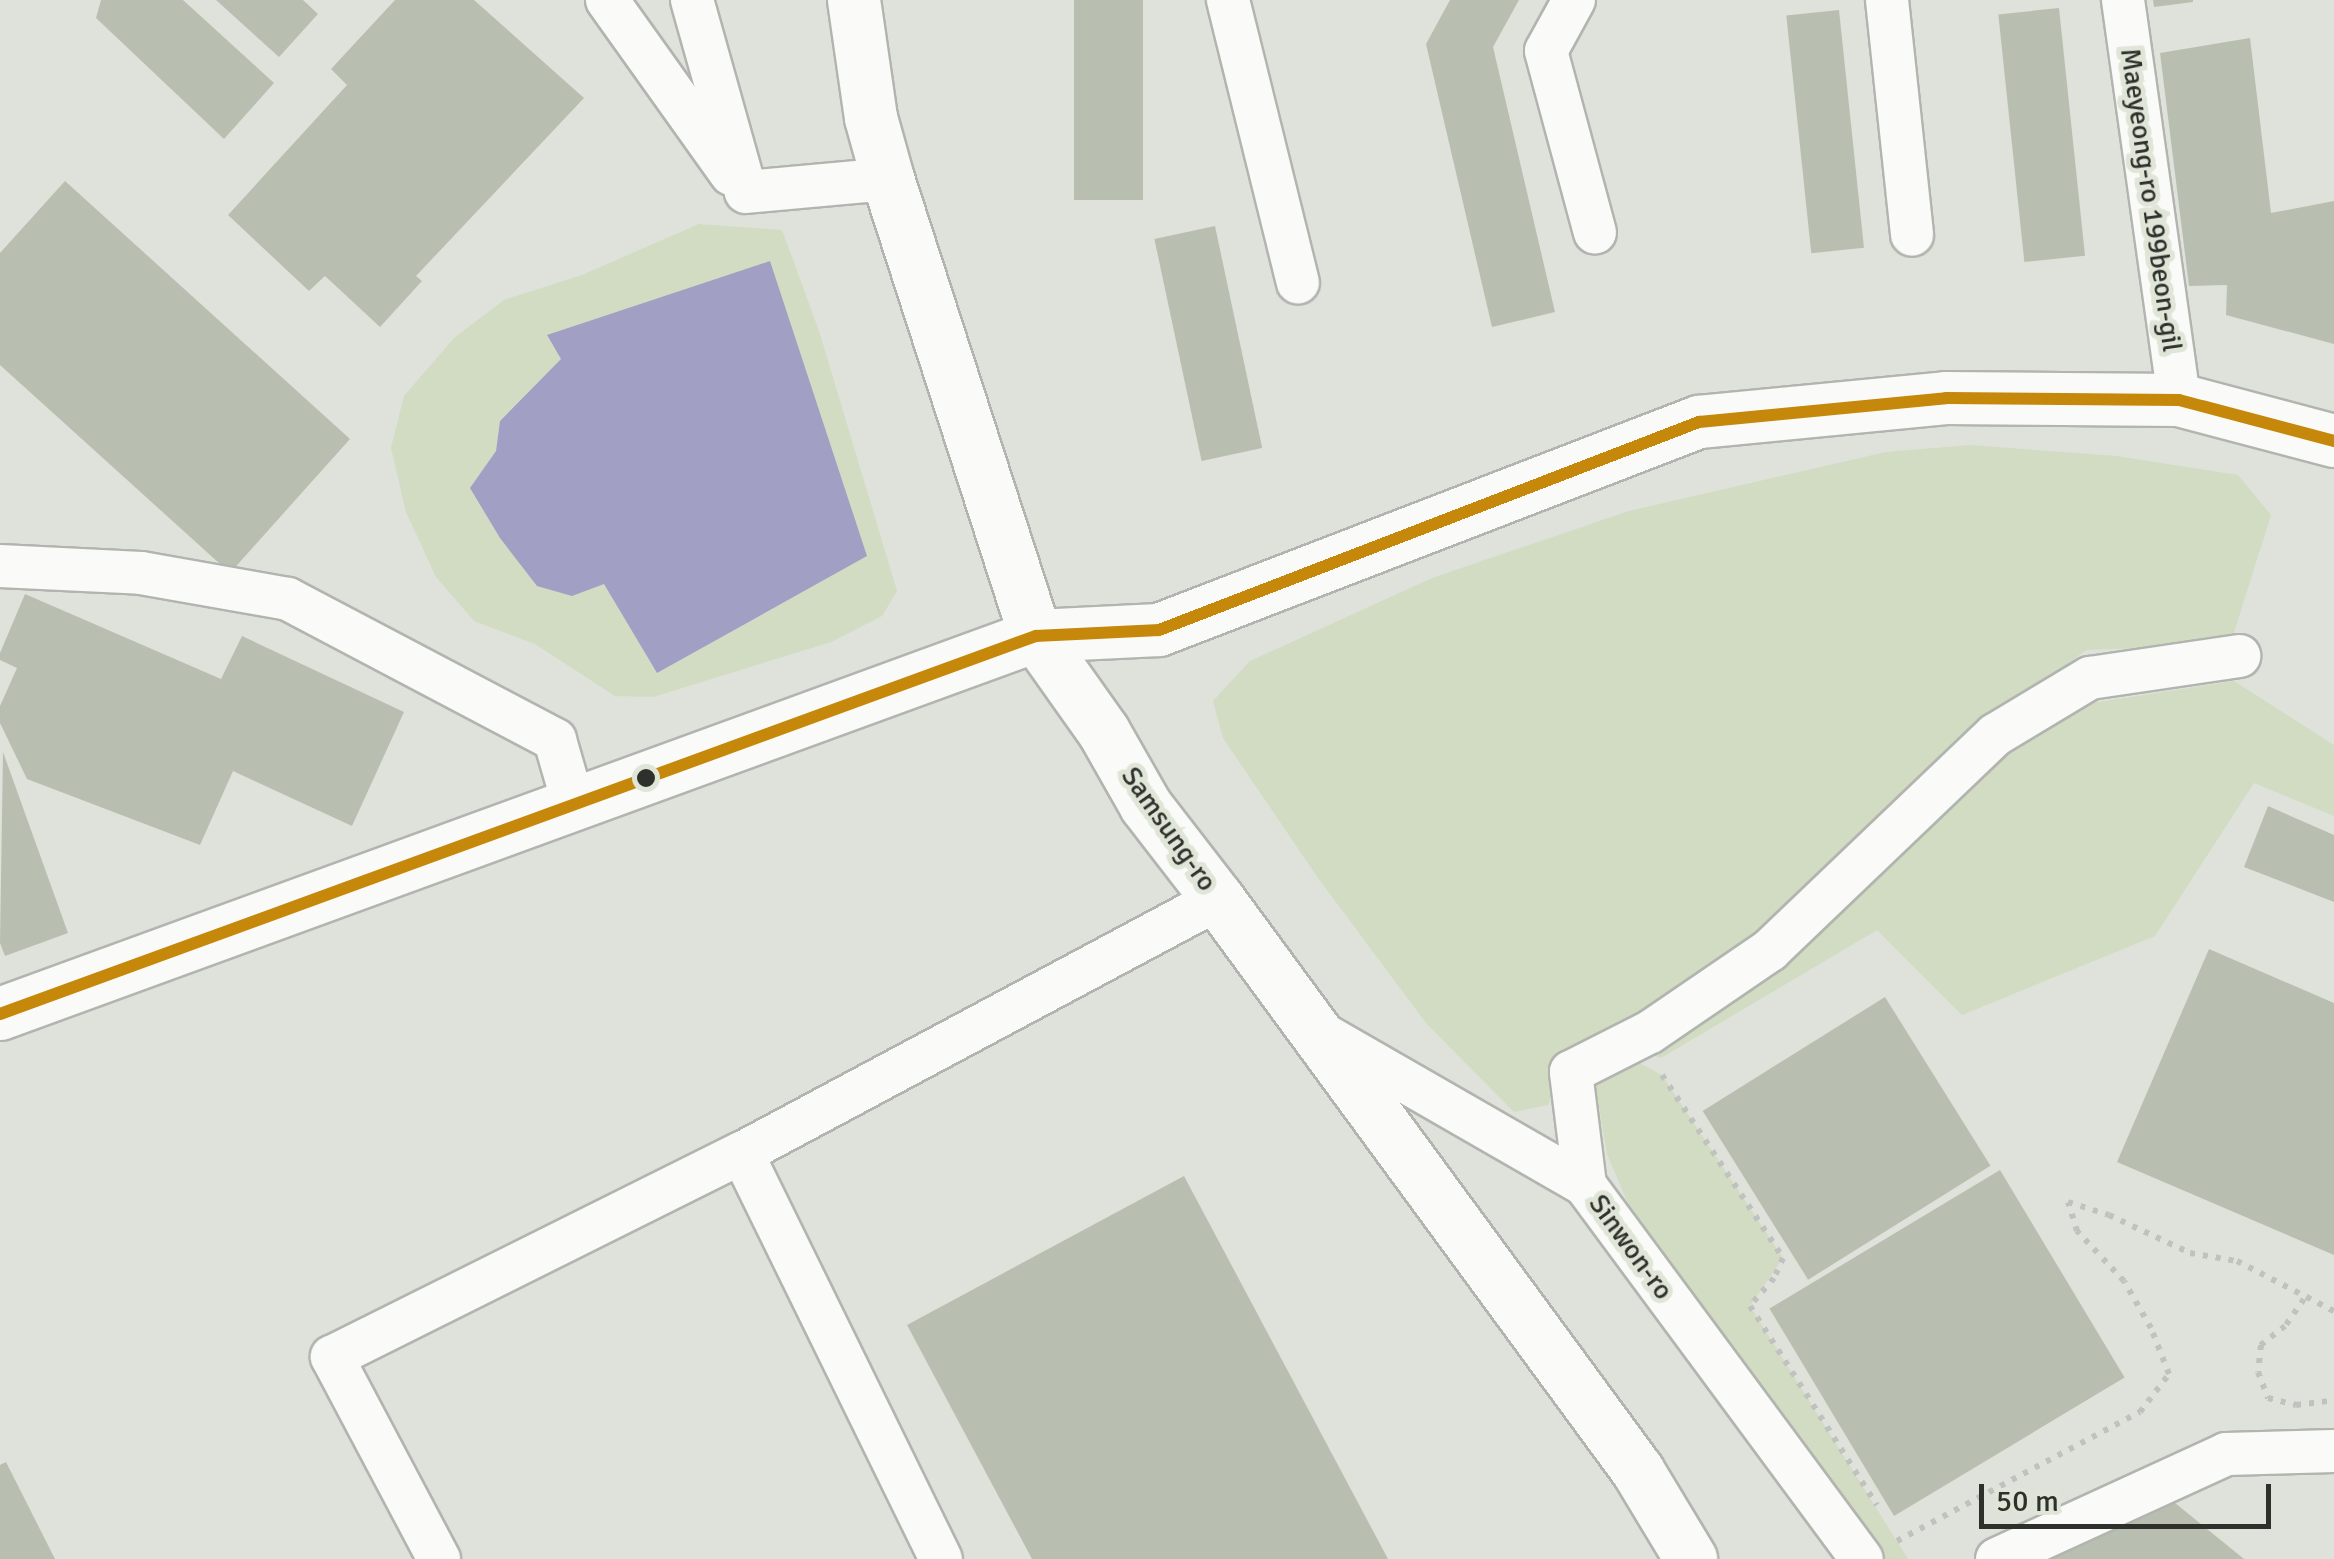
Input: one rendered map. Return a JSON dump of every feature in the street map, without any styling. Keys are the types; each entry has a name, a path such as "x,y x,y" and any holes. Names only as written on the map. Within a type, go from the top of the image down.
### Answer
{"street":[{"path":"607,0 746,192"},
{"path":"692,0 746,192"},
{"name":"Samsung-ro","path":"854,0 871,118 888,179 1036,636 1104,732 1146,806 1316,1030 1638,1471 1691,1559"},
{"path":"1228,0 1298,282"},
{"path":"1574,0 1546,51 1595,233"},
{"path":"1887,0 1912,235"},
{"name":"Maeyeong-ro 199beon-gil","path":"2123,0 2180,400"},
{"path":"746,192 888,179"},
{"path":"0,1014 1036,636 1159,630 1699,422 1946,398 2180,400 2334,441"},
{"path":"0,566 141,573 288,599 556,740 574,806"},
{"path":"1586,1185 1571,1072 1650,1032 1770,950 1995,735 2090,678 2239,656"},
{"path":"439,1559 332,1357 742,1153 1218,898"},
{"name":"Sinwon-ro","path":"1316,1030 1586,1185 1887,1544"},
{"path":"742,1153 941,1559"},
{"path":"1997,1559 2226,1454 2334,1452"}],"path":[{"path":"1662,1075 1783,1258 1774,1278 1750,1306 1880,1512"},
{"path":"1887,1544 2140,1412 2169,1374 2152,1328 2124,1282 2077,1231 2068,1202 2110,1214 2190,1252 2237,1261 2304,1299 2334,1311"},
{"path":"2304,1299 2285,1326 2261,1344 2258,1372 2268,1398 2296,1404 2334,1400"}],"green space":[{"path":"699,224 782,230 819,331 897,591 882,616 831,642 653,697 615,696 535,644 474,621 436,577 406,512 391,448 404,396 454,338 504,300 582,275","holes":["547,336 867,556 657,673 604,583 470,489 496,451 500,420 561,359"]},
{"path":"1970,445 2116,456 2238,475 2271,515 2230,645 2086,650 1958,747 1777,917 1679,990 1568,1052 1548,1105 1514,1112 1426,1023 1318,878 1223,738 1213,701 1250,661 1432,578 1629,511 1886,452"},
{"path":"2234,681 2334,745 2334,816 2254,783 2155,936 1962,1015 1877,930 1661,1058 1643,1051 2000,752 2092,703"},
{"path":"1615,1050 1662,1075 1783,1258 1750,1306 1908,1559 1863,1559 1648,1250 1607,1154 1594,1077"}],"shaded area":[{"path":"770,261 867,556 657,673 604,584 572,596 537,586 500,538 470,488 496,451 500,421 561,359 547,335"}],"building":[{"path":"101,0 183,0 274,83 224,139 96,18"},
{"path":"216,0 303,0 318,14 279,57"},
{"path":"395,0 474,0 584,98 416,276 422,281 380,327 325,276 309,291 228,215 347,85 331,69"},
{"path":"1074,0 1143,0 1143,200 1074,200"},
{"path":"1450,0 1519,0 1493,47 1555,312 1492,327 1426,44"},
{"path":"2153,0 2193,0 2193,2 2154,7"},
{"path":"2059,8 2085,256 2024,262 1998,14"},
{"path":"1839,10 1864,248 1811,253 1786,16"},
{"path":"2250,38 2271,213 2334,201 2334,344 2226,315 2227,285 2189,286 2160,53"},
{"path":"65,181 350,439 230,573 0,365 0,253"},
{"path":"1215,226 1262,448 1202,461 1154,239"},
{"path":"25,594 221,679 242,636 404,712 352,826 233,771 200,845 27,779 0,723 0,706 17,668 0,660 0,653"},
{"path":"3,752 68,933 5,956 0,943"},
{"path":"2268,806 2334,835 2334,902 2244,867"},
{"path":"2209,949 2334,1003 2334,1255 2117,1162"},
{"path":"1885,997 1990,1166 1808,1280 1703,1111"},
{"path":"2000,1170 2125,1377 1894,1516 1769,1309"},
{"path":"1184,1176 1388,1559 1032,1559 907,1325"},
{"path":"6,1462 55,1559 0,1559 0,1465"},
{"path":"2164,1494 2244,1559 2040,1559"}],"transit line":[{"path":"0,1014 1036,636 1159,630 1699,422 1946,398 2179,400 2334,441"}]}
